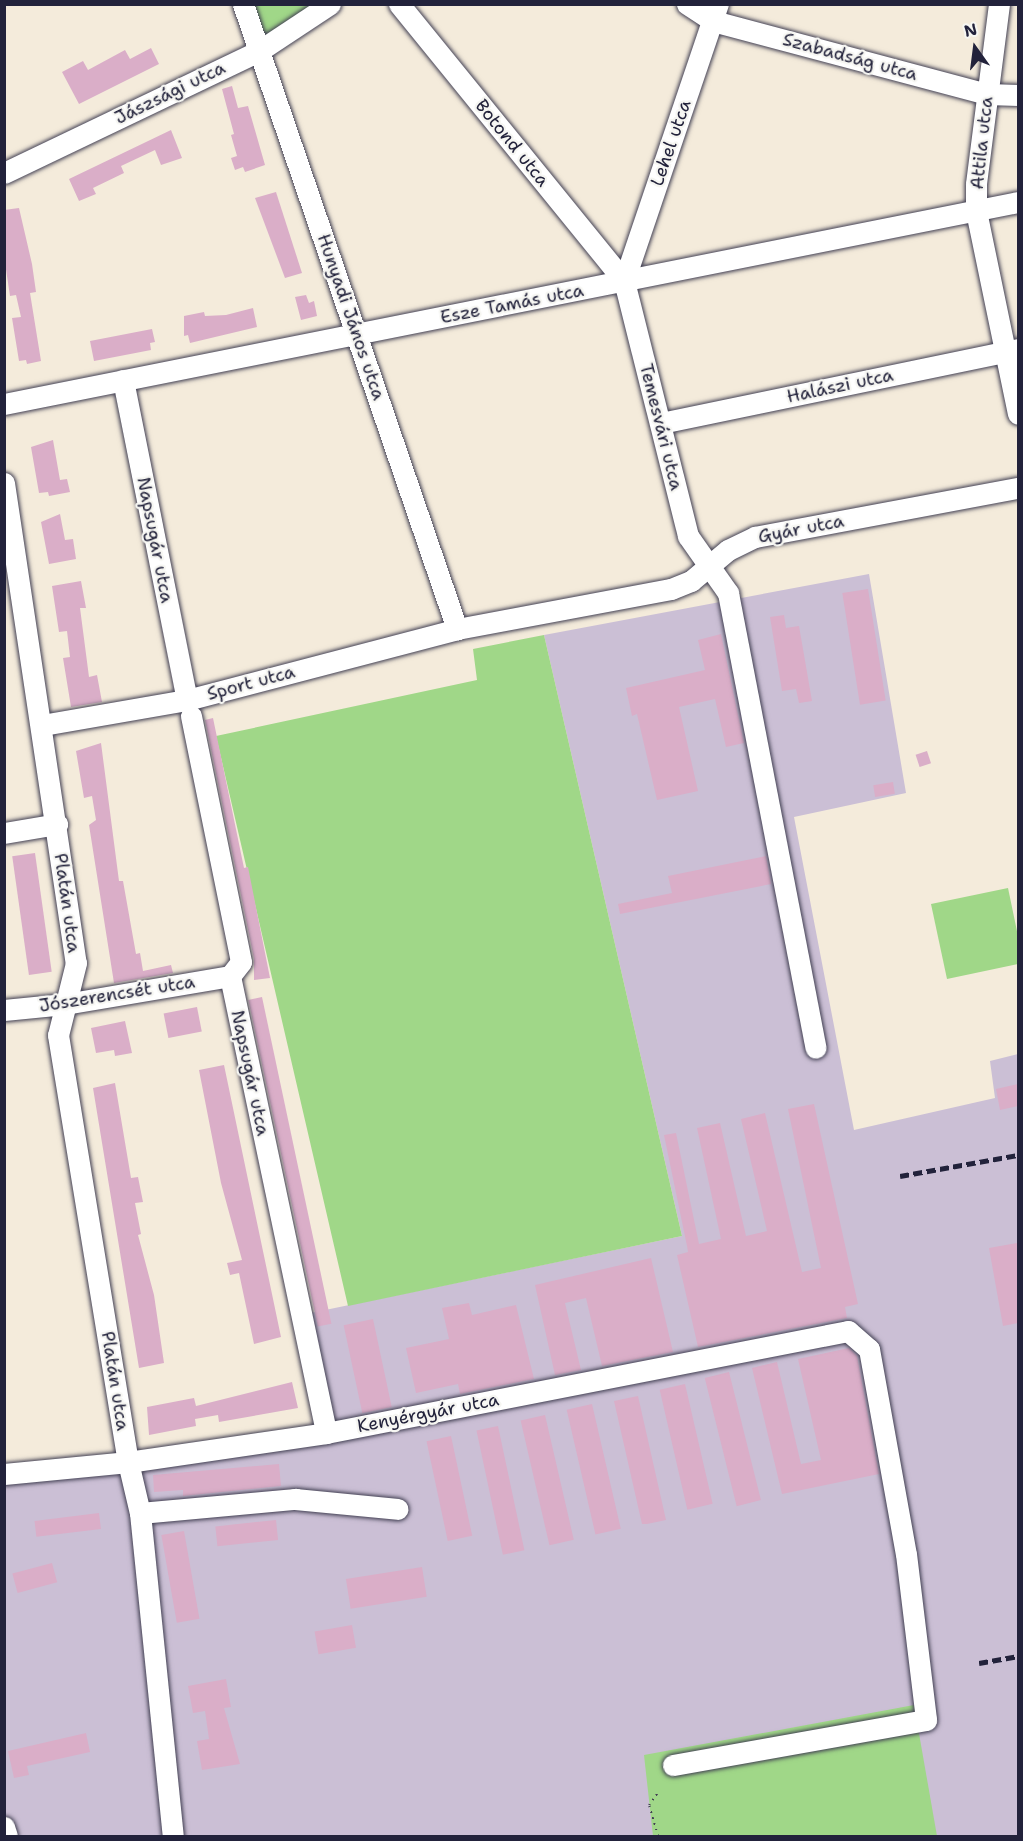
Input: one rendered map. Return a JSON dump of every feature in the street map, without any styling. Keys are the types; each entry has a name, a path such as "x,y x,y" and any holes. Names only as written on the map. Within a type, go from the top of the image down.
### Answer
{"street":[{"name":"Hunyadi János utca","path":"243,4 457,630"},
{"name":"Jászsági utca","path":"4,173 259,51 330,4"},
{"name":"Botond utca","path":"399,4 624,281"},
{"name":"Szabadság utca","path":"687,4 987,94 1018,95"},
{"name":"Attila utca","path":"999,4 976,184 976,211 1013,350 1018,414"},
{"name":"Lehel utca","path":"624,281 716,13"},
{"name":"Esze Tamás utca","path":"4,404 1018,202"},
{"name":"Temesvári utca","path":"624,281 688,536 728,593 816,1048"},
{"name":"Halászi utca","path":"661,423 1013,350"},
{"name":"Napsugár utca","path":"123,380 241,962 230,976 326,1433"},
{"name":"Platán utca","path":"4,483 11,561 42,725 76,963 58,1035 128,1462 140,1513 173,1836"},
{"name":"Gyár utca","path":"457,630 671,588 691,581 710,567 728,549 755,537 1018,488"},
{"name":"Sport utca","path":"42,725 189,708 457,630"},
{"path":"4,833 57,825"},
{"name":"Jószerencsét utca","path":"4,1010 65,1004 230,976"},
{"name":"Kenyérgyár utca","path":"4,1474 128,1462 326,1433 848,1331 869,1349 906,1554 926,1720 673,1765"},
{"path":"140,1513 296,1499 398,1509"},
{"path":"4,1827 7,1836"}],"path":[{"path":"658,1836 649,1805 659,1791"}],"shaded area":[{"path":"869,574 906,793 794,817 854,1130 995,1098 990,1061 1018,1054 1018,1836 5,1836 5,1474 325,1433 301,1315 682,1236 544,635"}],"green space":[{"path":"243,4 330,5 259,51"},
{"path":"544,635 682,1236 348,1306 216,736 477,680 473,649"},
{"path":"1008,888 1018,936 1018,964 947,979 931,904"},
{"path":"914,1705 937,1836 653,1836 644,1755"}],"building":[{"path":"151,48 159,64 79,104 62,72 83,61 88,70 125,50 130,59"},
{"path":"232,86 238,108 248,106 265,165 245,172 243,167 235,170 231,158 237,156 231,135 234,134 222,89"},
{"path":"171,130 182,158 161,165 155,150 121,166 124,173 93,188 96,194 79,201 69,179"},
{"path":"276,192 302,273 285,278 255,198"},
{"path":"19,208 32,264 36,292 30,293 41,361 27,364 26,360 19,361 12,318 21,317 16,295 10,296 4,256 4,210"},
{"path":"306,295 309,303 314,301 317,316 301,320 295,297"},
{"path":"253,308 257,327 190,343 188,335 184,336 184,316 204,312 205,316 226,315"},
{"path":"152,329 155,342 150,343 151,350 94,361 90,341"},
{"path":"53,440 60,480 67,479 70,492 49,496 48,492 39,493 31,447"},
{"path":"60,514 65,540 73,539 76,559 49,564 41,522"},
{"path":"81,581 86,608 80,608 89,677 97,675 102,702 71,707 63,658 70,657 67,631 59,632 52,586"},
{"path":"868,589 886,701 860,705 842,593"},
{"path":"784,615 786,628 799,626 812,701 799,703 796,689 782,691 770,617"},
{"path":"721,634 744,743 726,747 715,699 679,707 698,791 657,800 637,714 632,716 626,688 705,670 698,640"},
{"path":"213,718 244,868 248,867 270,978 254,980 254,959 205,720"},
{"path":"101,743 119,881 123,881 136,954 140,953 143,971 171,965 173,973 114,983 89,825 96,820 92,796 84,798 76,751"},
{"path":"927,751 931,763 920,767 916,755"},
{"path":"893,782 895,794 875,797 873,785"},
{"path":"35,853 52,972 29,975 12,856"},
{"path":"766,856 771,884 620,914 618,904 672,893 668,876"},
{"path":"262,997 331,1324 318,1327 248,1000"},
{"path":"197,1007 202,1032 168,1038 164,1013"},
{"path":"125,1021 132,1053 115,1056 114,1050 96,1053 91,1028"},
{"path":"224,1065 281,1337 254,1344 239,1273 230,1275 227,1263 242,1260 221,1183 199,1070"},
{"path":"115,1083 131,1178 138,1177 143,1202 135,1203 141,1234 138,1235 154,1295 164,1363 139,1368 93,1088"},
{"path":"1018,1084 1018,1106 1000,1110 996,1089"},
{"path":"814,1104 858,1304 845,1307 847,1318 698,1347 677,1255 688,1252 664,1135 676,1133 699,1244 721,1239 697,1128 720,1123 746,1236 767,1231 741,1119 765,1113 802,1272 821,1268 788,1109"},
{"path":"1017,1243 1018,1323 1003,1326 989,1248"},
{"path":"651,1258 673,1352 602,1366 586,1298 565,1303 581,1370 555,1375 535,1285"},
{"path":"469,1303 472,1315 516,1305 534,1379 460,1394 458,1384 416,1393 406,1348 449,1339 442,1308"},
{"path":"373,1319 392,1407 362,1413 344,1325"},
{"path":"849,1348 857,1356 879,1474 782,1494 752,1368 777,1362 801,1464 821,1460 798,1359"},
{"path":"729,1372 761,1500 737,1506 705,1378"},
{"path":"292,1382 298,1408 219,1422 218,1415 195,1419 196,1426 149,1435 147,1407 194,1398 196,1406"},
{"path":"685,1384 713,1504 687,1510 660,1390"},
{"path":"638,1396 666,1520 647,1524 642,1524 614,1401"},
{"path":"592,1404 621,1529 595,1535 567,1410"},
{"path":"545,1415 574,1540 549,1545 521,1421"},
{"path":"498,1426 524,1550 503,1555 476,1431"},
{"path":"451,1436 472,1536 448,1541 427,1441"},
{"path":"279,1464 281,1486 183,1496 183,1490 154,1492 153,1475"},
{"path":"99,1513 101,1529 36,1537 34,1521"},
{"path":"276,1520 278,1540 217,1546 215,1526"},
{"path":"184,1531 199,1619 177,1623 161,1535"},
{"path":"52,1563 57,1582 18,1593 12,1574"},
{"path":"422,1567 427,1597 351,1609 346,1579"},
{"path":"352,1625 356,1648 319,1654 315,1632"},
{"path":"226,1679 231,1707 224,1708 240,1764 202,1770 197,1741 209,1739 205,1711 193,1713 188,1686"},
{"path":"86,1733 90,1752 27,1766 29,1775 14,1778 8,1751"}],"railway":[{"path":"900,1176 1018,1155"},
{"path":"979,1663 1018,1656"}]}
